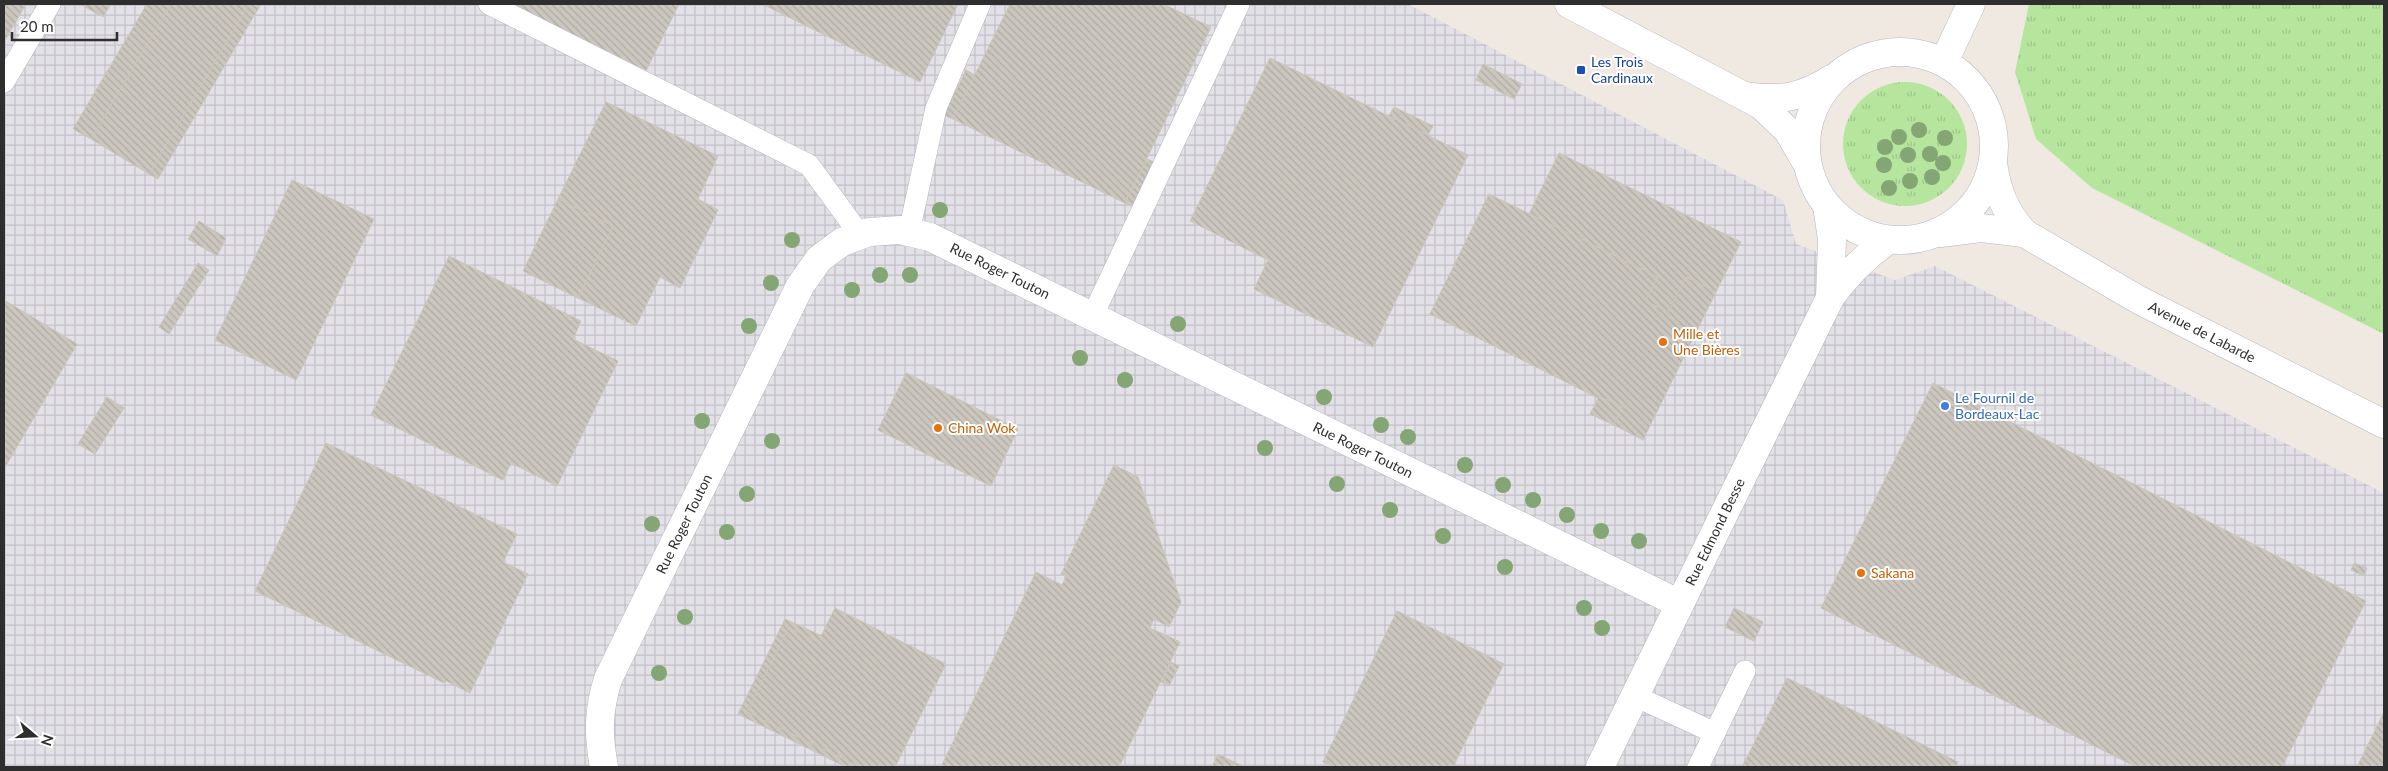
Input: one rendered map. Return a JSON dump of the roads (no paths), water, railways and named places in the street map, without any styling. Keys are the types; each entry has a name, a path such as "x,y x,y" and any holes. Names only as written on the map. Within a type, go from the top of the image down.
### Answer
{"street":[{"path":"1569,4 1761,105 1788,131 1807,164 1814,187 1827,206 1851,227 1865,234 1888,240 1912,240 1935,234 1956,222 1974,206 1986,186 1993,163 1995,143 1992,123 1985,104 1975,88 1961,73 1944,62 1922,54 1899,51 1876,54 1854,63 1813,91 1794,96 1774,98 1745,96"},
{"path":"1944,62 1971,4"},
{"path":"1807,164 1806,140 1810,117 1820,96 1835,77"},
{"name":"Avenue de Labarde","path":"1993,163 1996,184 2002,203 2011,219 2024,233 2139,300 2384,424"},
{"name":"Rue Edmond Besse","path":"1827,206 1832,239 1830,298"},
{"name":"Avenue de Labarde","path":"1935,234 1982,228 2024,233"},
{"name":"Rue Roger Touton","path":"604,767 598,737 601,700 608,679 800,286 819,259 842,242 870,232 900,230 930,237 1680,604"},
{"name":"Rue Edmond Besse","path":"1600,767 1830,298 1846,276 1865,256 1888,240"}],"lane":[{"path":"4,82 50,4"},
{"path":"489,4 809,165 860,235"},
{"path":"909,232 936,108 980,4"},
{"path":"1092,317 1239,4"},
{"path":"1698,767 1745,671"},
{"path":"1635,696 1715,732"}],"place":[{"name":"Les Trois Cardinaux","path":"1581,70"},
{"name":"Mille et Une Bières","path":"1663,342"},
{"name":"Le Fournil de Bordeaux-Lac","path":"1945,406"},
{"name":"China Wok","path":"938,428"},
{"name":"Sakana","path":"1861,573"}]}
